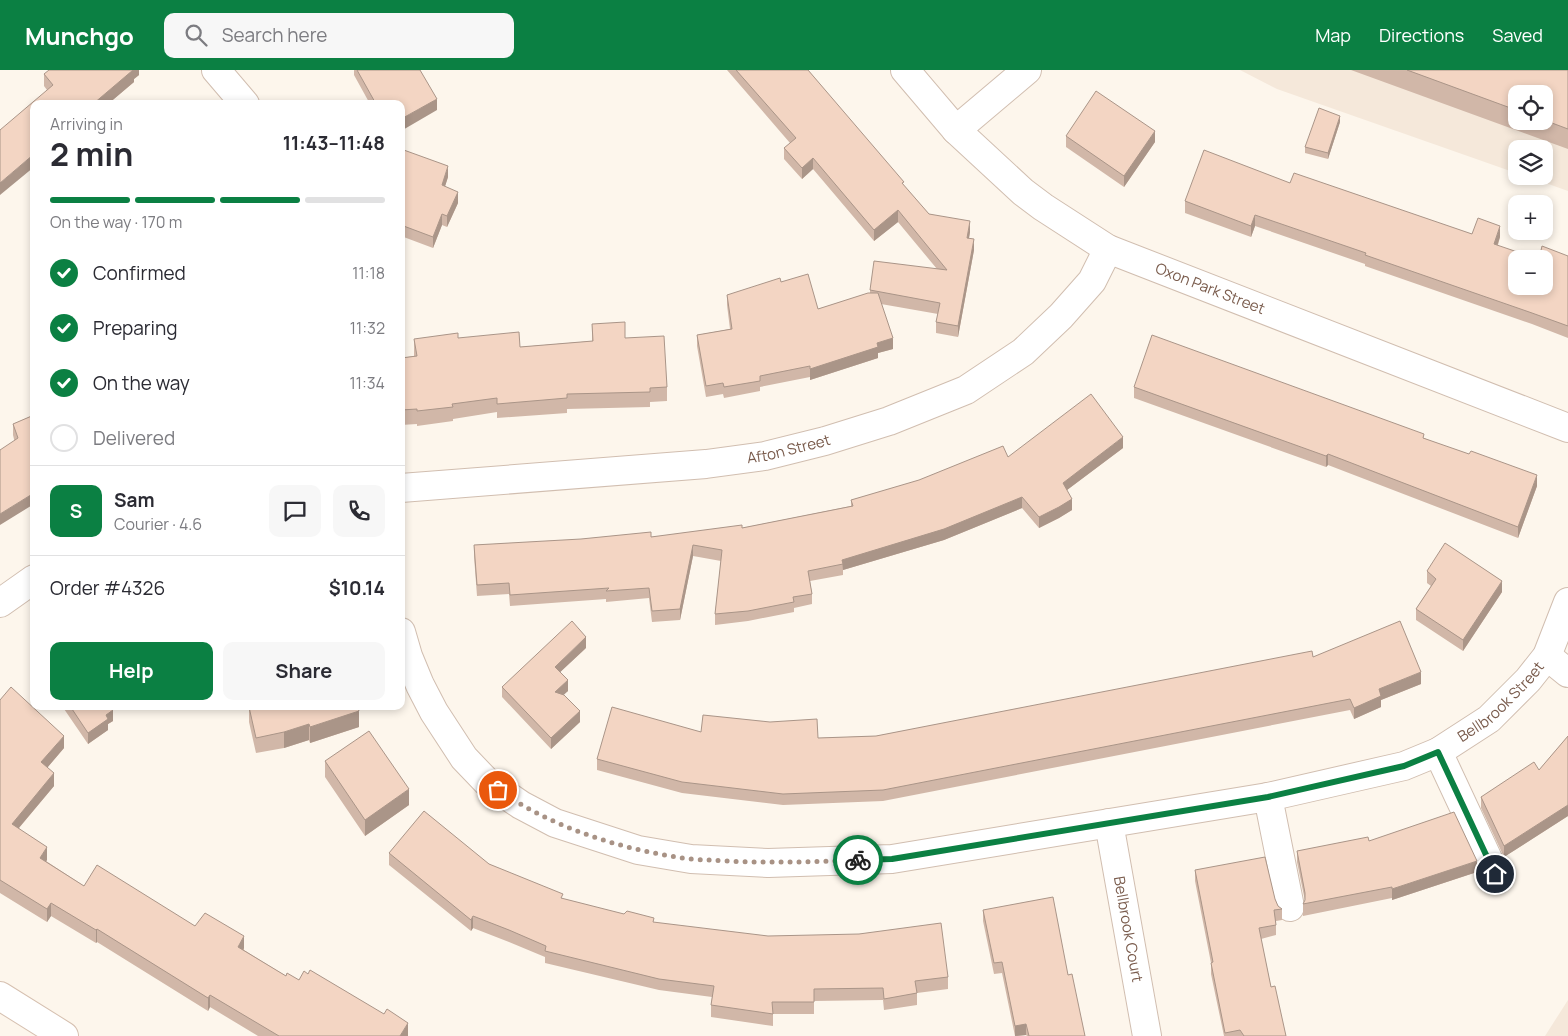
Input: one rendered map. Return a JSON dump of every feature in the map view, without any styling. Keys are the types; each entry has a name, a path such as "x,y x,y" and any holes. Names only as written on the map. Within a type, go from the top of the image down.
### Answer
{"street":[{"path":"216,70 242,100"},
{"name":"Oxon Park Street","path":"905,70 956,130 1023,192 1108,249 1568,428"},
{"path":"956,130 1027,70"},
{"name":"Afton Street","path":"405,488 647,469 745,459 825,441 889,421 966,390 1023,352 1061,316 1092,281 1108,249"},
{"path":"0,603 30,582"},
{"name":"Bellbrook Street","path":"405,646 434,712 464,758 487,782 521,806 554,822 638,850 691,859 768,863 892,859 1268,797 1404,766 1438,752 1489,719 1528,680 1547,656 1568,602"},
{"path":"1547,656 1568,673"},
{"path":"1438,752 1495,874"},
{"path":"1268,797 1290,907"},
{"name":"Bellbrook Court","path":"1109,822 1147,1036"},
{"path":"0,996 64,1036"}],"shaded area":[{"path":"1240,70 1568,70 1568,191 1551,185 1553,185 1553,140 1508,140 1508,170 1277,89"},
{"path":"1568,1000 1568,1036 1545,1036"}],"building":[{"path":"49,70 133,70 98,100 35,100 53,85 44,74"},
{"path":"357,70 420,70 437,99 405,117 405,100 374,100"},
{"path":"736,70 808,70 929,214 970,221 967,238 974,239 958,326 936,322 940,303 870,290 874,261 947,270 898,210 874,230 813,158 802,168 784,148 796,138"},
{"path":"1407,70 1568,70 1568,129 1553,123 1553,85 1508,85 1508,107"},
{"path":"1096,91 1155,131 1124,176 1066,136"},
{"path":"30,105 30,157 0,183 0,130"},
{"path":"1319,108 1340,116 1328,153 1305,147"},
{"path":"405,150 448,166 442,185 458,192 447,216 442,214 433,237 405,226"},
{"path":"1204,150 1290,183 1294,173 1472,234 1478,218 1500,226 1494,244 1512,250 1508,250 1508,295 1553,295 1553,250 1568,256 1568,326 1255,215 1251,226 1185,201"},
{"path":"1542,246 1552,250 1541,250"},
{"path":"808,274 818,309 868,293 878,293 893,338 877,343 878,347 810,369 810,366 760,376 760,381 724,387 723,383 706,386 697,335 732,329 727,295 780,278 781,282"},
{"path":"625,322 625,338 664,336 667,387 650,388 650,392 567,394 567,398 497,404 497,398 452,404 453,407 417,411 417,409 405,410 405,358 417,356 414,339 458,333 458,338 519,332 520,347 593,341 592,324"},
{"path":"1152,335 1424,434 1423,438 1469,454 1471,451 1537,475 1518,527 1328,454 1326,456 1134,387"},
{"path":"1091,394 1123,437 1063,483 1072,499 1039,517 1022,497 944,529 842,560 843,564 808,571 812,594 793,597 794,602 748,611 715,614 722,550 693,545 680,609 652,611 649,588 606,591 609,588 510,595 509,583 477,585 474,545 581,539 651,532 651,537 742,525 742,528 853,506 851,500 919,480 1003,446 1008,457"},
{"path":"30,417 30,495 0,514 0,450 18,438 13,424"},
{"path":"1445,543 1502,581 1463,640 1416,609 1436,579 1427,571"},
{"path":"572,621 586,637 555,667 568,680 555,692 564,695 580,711 551,738 502,687"},
{"path":"1400,621 1421,672 1379,689 1381,696 1354,708 1350,699 883,790 783,794 682,782 597,759 612,707 701,732 703,715 770,722 817,719 818,738 876,736 1312,651 1313,657"},
{"path":"11,687 30,705 30,710 36,710 64,736 41,762 54,773 12,824 47,847 40,858 84,886 97,865 195,926 205,913 244,936 238,947 286,976 287,973 299,980 304,971 308,974 310,970 384,1014 387,1009 408,1023 400,1036 279,1036 210,995 208,998 97,929 51,903 47,909 0,880 0,700"},
{"path":"73,710 113,710 106,715 108,719 88,733"},
{"path":"250,710 359,711 310,727 309,724 256,738"},
{"path":"369,731 409,789 365,820 325,761"},
{"path":"1568,736 1568,805 1504,846 1481,797 1534,762 1539,770"},
{"path":"424,811 489,864 563,894 561,898 624,914 627,911 654,918 653,922 768,936 859,934 941,923 948,977 915,981 917,993 884,999 883,988 814,989 814,1002 772,1002 773,1014 711,1005 714,986 659,979 545,951 546,946 509,930 473,916 471,920 389,853"},
{"path":"1454,812 1477,861 1392,889 1392,887 1303,904 1305,893 1297,851 1368,837 1369,841"},
{"path":"1265,857 1275,899 1278,906 1282,909 1274,910 1276,925 1259,928 1271,987 1275,986 1286,1036 1244,1036 1240,1030 1225,1033 1195,870"},
{"path":"1053,897 1068,975 1072,974 1085,1036 1029,1036 1026,1024 1015,1026 1002,962 994,963 983,910"}],"way so far":[{"path":"498,790 521,806 554,822 638,850 691,859 768,863 858,860"}],"route":[{"path":"858,860 892,859 1268,797 1404,766 1438,752 1495,874"}]}
